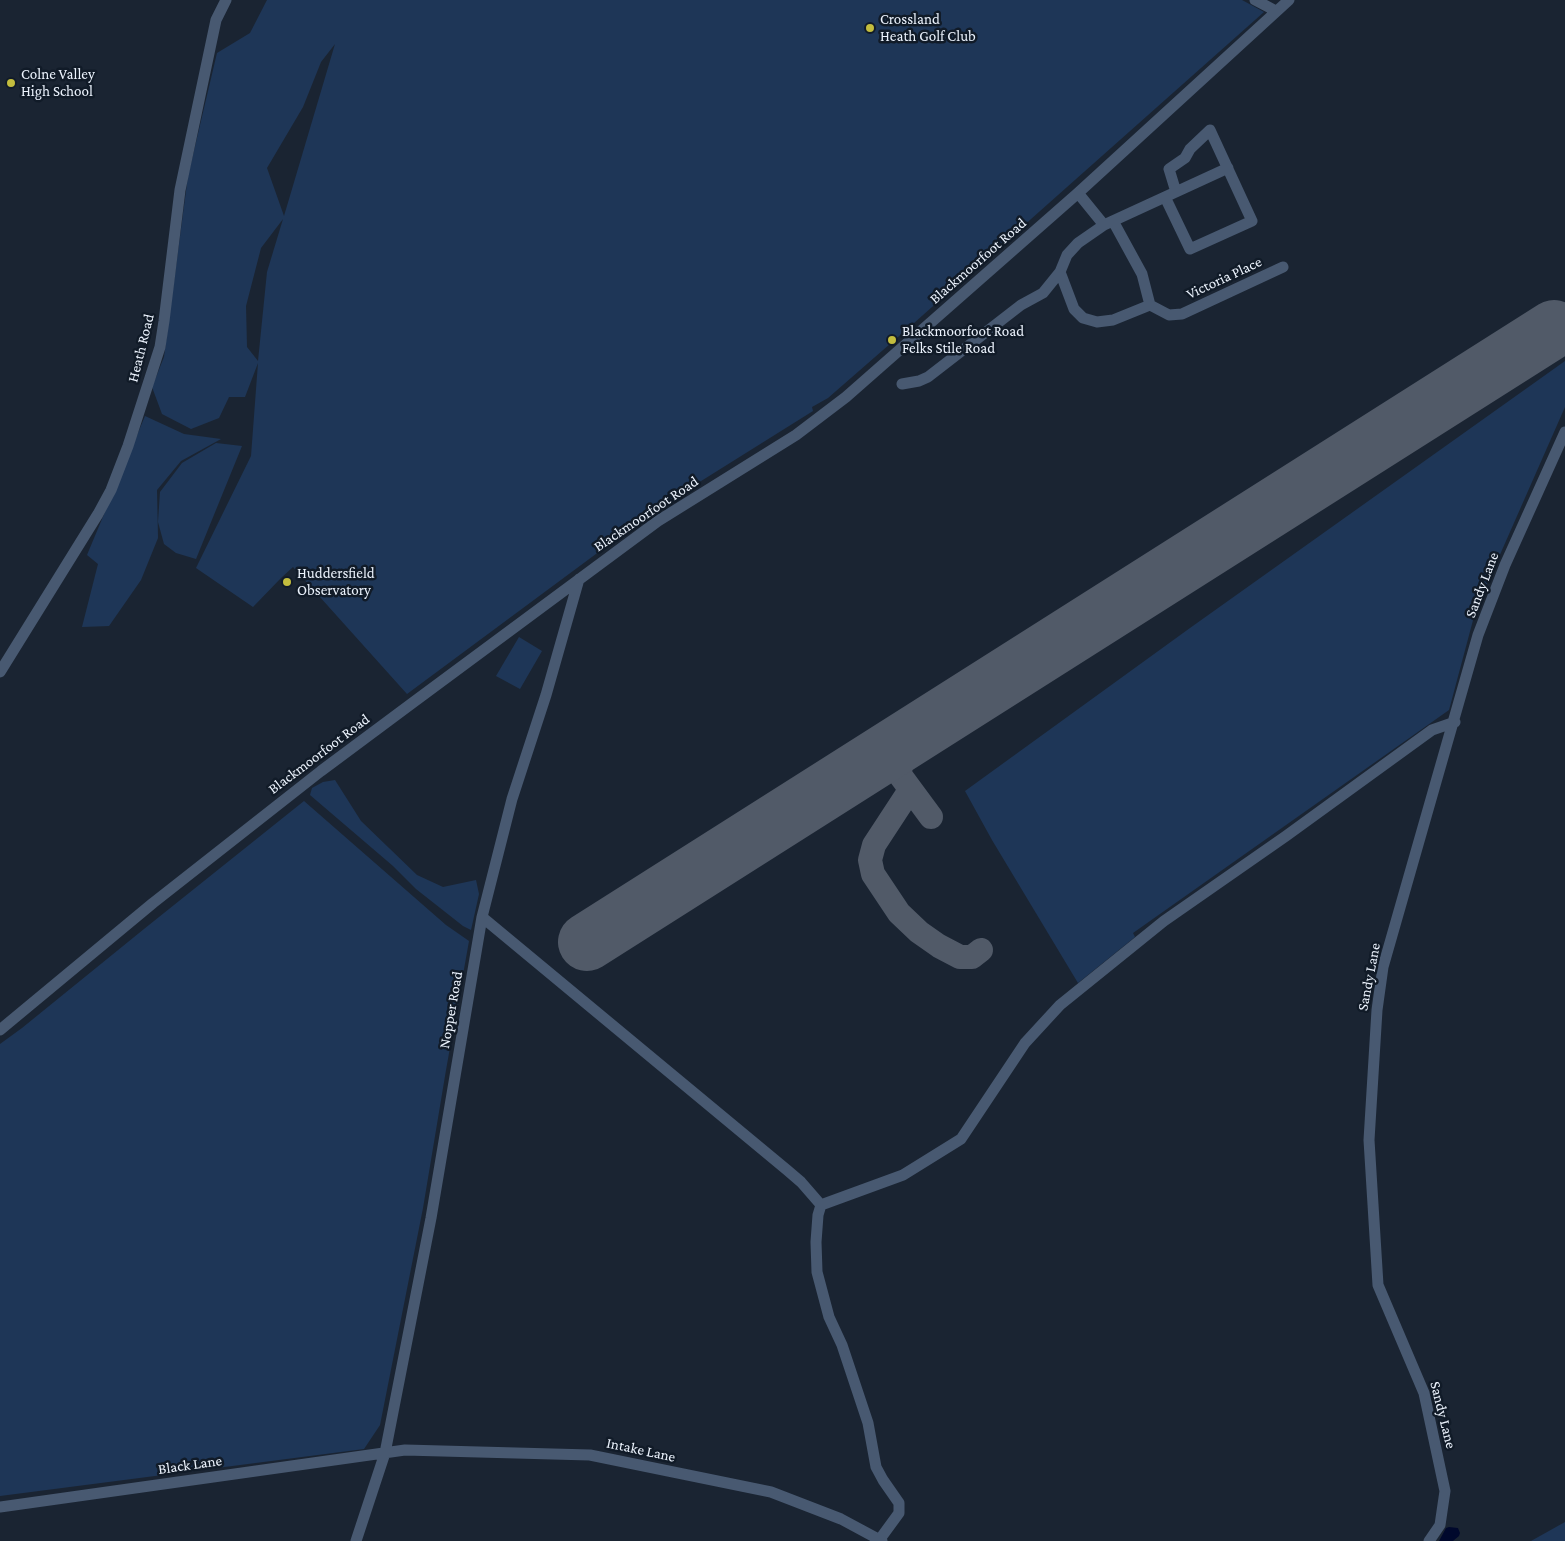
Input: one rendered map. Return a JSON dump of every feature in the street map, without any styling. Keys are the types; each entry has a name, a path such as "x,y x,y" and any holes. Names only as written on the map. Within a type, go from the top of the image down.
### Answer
{"street":[{"name":"Heath Road","path":"0,672 98,514 111,490 128,446 160,347 180,190 216,20 226,0"},
{"path":"1255,0 1276,11"},
{"name":"Blackmoorfoot Road","path":"0,1030 154,902 295,791 658,522 796,436 846,397 1078,193 1289,0"},
{"path":"1165,197 1190,248 1252,221 1210,130 1190,149 1185,158 1169,169 1176,192"},
{"path":"902,384 919,381 928,377 1021,305 1043,293 1060,272 1067,255 1072,249 1108,223 1228,168"},
{"path":"1060,272 1074,309 1082,318 1097,322 1113,320 1150,305 1142,274 1108,223 1078,193"},
{"name":"Victoria Place","path":"1150,305 1169,315 1182,314 1283,267"},
{"name":"Sandy Lane","path":"1429,1541 1440,1525 1445,1491 1424,1393 1378,1285 1369,1140 1377,1010 1383,967 1455,722 1478,635 1505,565 1565,432"},
{"name":"Nopper Road","path":"356,1541 385,1453 431,1218 482,917 512,799 546,695 579,580"},
{"path":"821,1204 903,1175 961,1139 1025,1043 1060,1005 1164,921 1286,836 1432,730 1455,722"},
{"path":"482,917 787,1170 821,1204"},
{"path":"821,1204 818,1215 816,1242 817,1272 829,1317 842,1345 868,1423 876,1466 899,1503 899,1513 881,1540"},
{"name":"Intake Lane","path":"385,1453 405,1450 590,1455 771,1492 841,1519 881,1540"},
{"name":"Black Lane","path":"0,1507 385,1453"}],"shaded area":[{"path":"267,0 1242,0 1264,12 914,323 828,398 812,407 813,411 658,508 407,694 293,567 253,607 196,568 251,456 258,363 245,397 229,397 219,418 191,429 162,414 152,387 164,357 188,176 217,53 250,33","holes":["335,44 284,216 267,168 303,107 321,62","283,219 267,272 258,361 247,347 246,306 261,248"]},
{"path":"1565,361 1565,407 1476,609 1449,710 1133,933 1135,937 1078,983 992,840 965,791"},
{"path":"145,416 184,434 221,439 181,461 157,490 158,538 141,580 109,626 82,627 98,564 87,555"},
{"path":"216,443 242,446 196,559 176,553 164,544 158,522 160,492 182,463"},
{"path":"519,637 542,651 520,689 496,676"},
{"path":"335,780 361,821 417,875 443,887 476,880 479,894 471,930 463,926 416,889 393,866 310,795 312,788 323,782"},
{"path":"304,801 446,925 469,941 423,1208 380,1425 364,1449 0,1496 0,1044"},
{"path":"1565,1522 1565,1541 1531,1541"},
{"path":"1446,1528 1458,1528 1459,1536 1453,1541 1439,1541"}],"taxiway":[{"path":"922,730 901,762 900,775 931,817"},
{"path":"910,790 874,845 870,860 873,874 899,913 919,932 939,946 960,957 972,957 981,950"}],"runway":[{"path":"587,942 1554,329"}],"place":[{"name":"Crossland Heath Golf Club","path":"870,28"},
{"name":"Colne Valley High School","path":"11,83"},
{"name":"Blackmoorfoot Road Felks Stile Road","path":"892,340"},
{"name":"Huddersfield Observatory","path":"287,582"}]}
